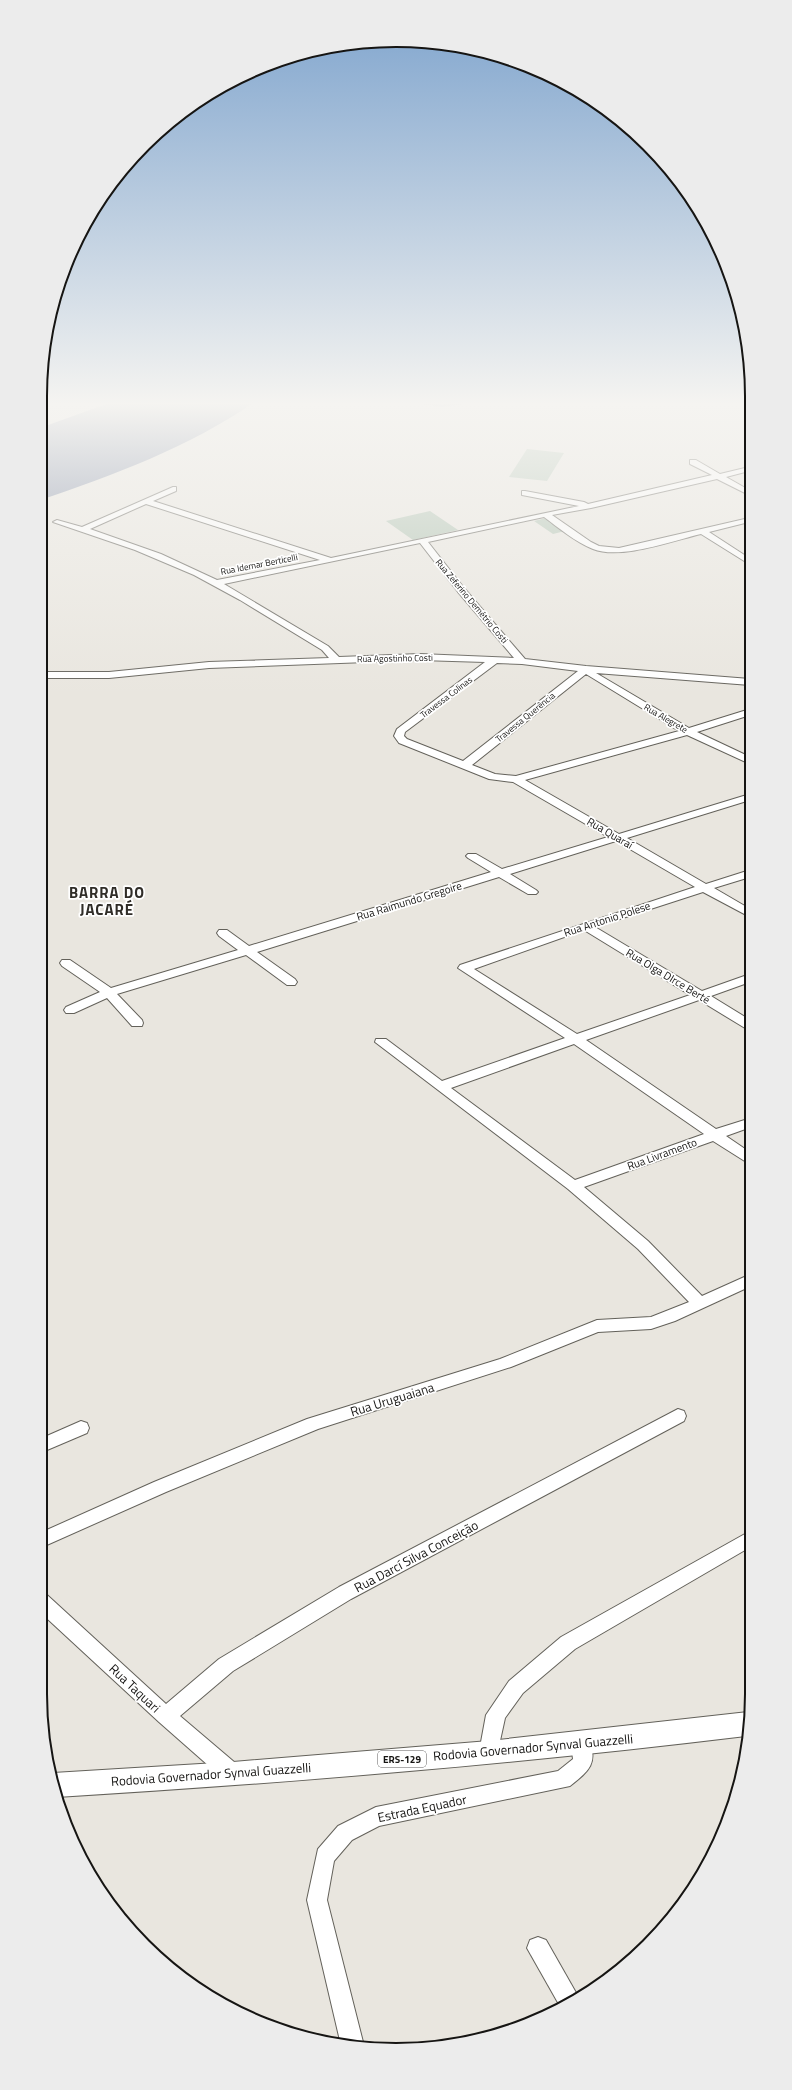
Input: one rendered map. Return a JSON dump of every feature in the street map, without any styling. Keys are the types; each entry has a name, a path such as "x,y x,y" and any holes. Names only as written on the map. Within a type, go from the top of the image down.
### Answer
{"main road":[{"name":"Rodovia Governador Synval Guazzelli","path":"60,1786 233,1774 489,1753 581,1744 743,1725"}],"street":[{"path":"83,529 145,501 332,560"},
{"path":"564,501 592,506"},
{"name":"Rua Idemar Berticelli","path":"216,583 615,501"},
{"path":"545,514 588,544 597,548 619,552 745,521"},
{"path":"57,522 83,529 165,560 216,583 325,648 336,660"},
{"path":"704,532 745,559"},
{"name":"Rua Zeferino Demétrio Costi","path":"422,540 461,590 522,661"},
{"name":"Rua Agostinho Costi","path":"47,675 109,675 209,665 420,657 496,659 586,669 745,682"},
{"name":"Travessa Colinas","path":"464,766 403,741 399,736 401,731 496,659"},
{"name":"Rua Alegrete","path":"586,669 595,677 688,732 745,760"},
{"name":"Travessa Querência","path":"464,766 586,669"},
{"path":"464,766 493,777 516,779 688,732 745,714"},
{"name":"Rua Quaraí","path":"516,779 745,911"},
{"name":"Rua Raimundo Gregoire","path":"70,1010 109,993 247,952 499,873 745,800"},
{"path":"472,856 532,892"},
{"name":"Rua Antonio Polese","path":"575,1039 464,968 585,926 745,875"},
{"name":"Rua Olga DIrce Berté","path":"585,926 745,1022"},
{"path":"223,932 247,952 291,982"},
{"path":"66,963 109,993 137,1023"},
{"path":"440,1088 745,980"},
{"path":"575,1039 745,1156"},
{"path":"381,1042 440,1088 573,1186 643,1245 700,1304"},
{"name":"Rua Livramento","path":"573,1186 745,1124"},
{"name":"Rua Uruguaiana","path":"47,1538 160,1487 313,1424 505,1363 596,1326 651,1324 700,1304 745,1283"},
{"name":"Rua Darcí Silva Conceição","path":"166,1716 226,1665 345,1593 678,1416"},
{"path":"47,1443 81,1428"},
{"path":"489,1753 496,1715 516,1687 568,1643 745,1541"},
{"name":"Rua Taquari","path":"47,1606 166,1716 233,1774"},
{"name":"Estrada Equador","path":"351,2040 317,1900 325,1856 345,1833 376,1817 563,1779 582,1764 583,1756 581,1744"},
{"path":"538,1948 567,1998"}],"green space":[{"path":"430,511 458,530 413,540 386,521"},
{"path":"546,518 565,531 553,534 534,521"}],"district":[{"name":"BARRA DO JACARÉ","path":"107,900"}]}
